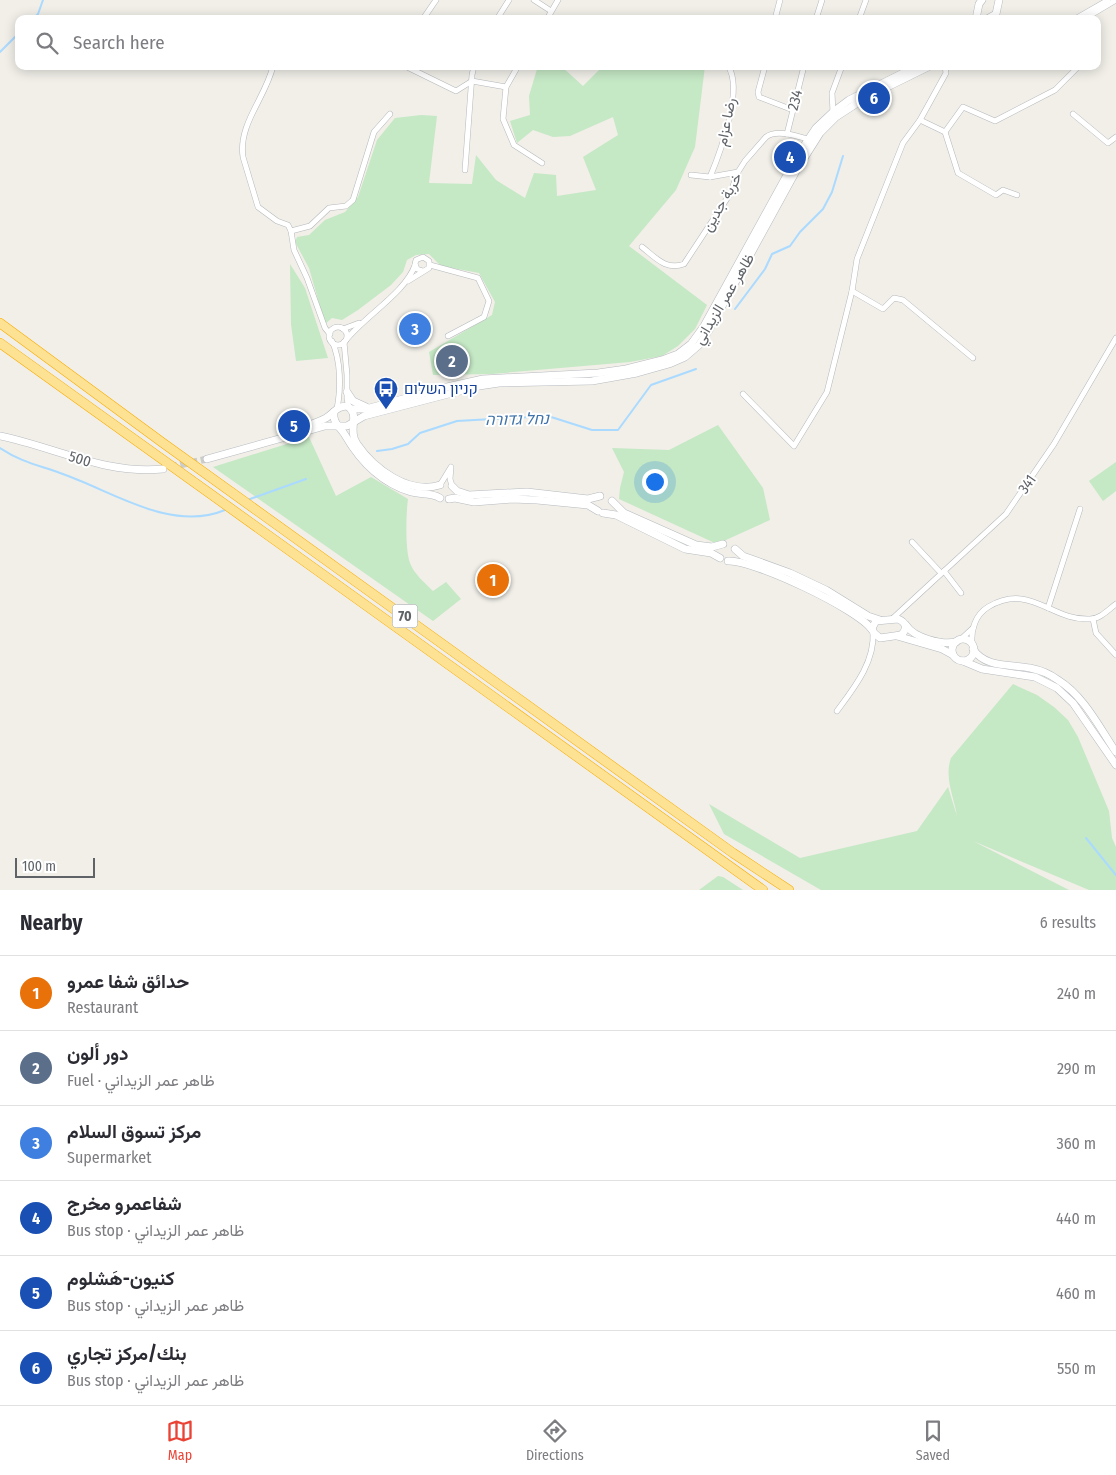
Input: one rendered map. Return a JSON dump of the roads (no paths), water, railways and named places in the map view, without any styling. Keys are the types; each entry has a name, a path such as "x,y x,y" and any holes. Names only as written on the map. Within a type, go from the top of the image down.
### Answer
{"highway":[{"name":"70","path":"0,323 771,879 790,890"},
{"name":"70","path":"0,343 762,890"}],"main road":[{"name":"ظاهر عمر الزيداني","path":"351,408 372,408 470,381 496,377 607,373 662,360 678,354 691,344 708,320 808,139 833,112 857,96 909,70"},
{"name":"ظاهر عمر الزيداني","path":"353,422 364,416 479,386 499,383 615,378 669,364 685,357 698,345 709,330 796,171 820,133 836,117 865,98 922,70"},
{"path":"347,392 356,404 372,408"},
{"path":"246,448 322,420 343,406 351,408 354,415 352,435 357,444 379,468 416,487 430,488 448,483 461,493 472,495 515,491 588,499 606,496 624,513 696,545 712,547 729,544 748,559 785,571 814,584 838,596 868,616 880,620 898,618 911,632 943,643 966,640 973,646 979,657 985,661 1036,669 1054,677 1068,686 1083,703 1116,752"},
{"path":"335,411 334,421 356,454 375,473 402,489 432,494 440,498 455,498 474,502 512,499 588,505 601,512 616,516 685,549 711,553 724,560 740,562 813,591 865,620 879,638 896,636 903,633 905,624"},
{"path":"207,459 325,426 347,426 353,422"},
{"name":"500","path":"0,436 21,440 112,467 139,470 162,469"},
{"path":"440,485 437,492 440,498"},
{"path":"449,499 454,493 452,486"},
{"path":"600,496 595,502 595,507 601,512"},
{"path":"601,512 609,510 612,501"},
{"path":"720,558 718,551 723,544"},
{"path":"728,561 734,556 735,549"},
{"path":"873,631 875,622 880,620"},
{"path":"896,636 945,650 958,659 982,669 1035,678 1058,688 1074,703 1116,765"},
{"path":"954,655 953,648 958,641"},
{"path":"963,661 970,658 973,646"}],"street":[{"path":"426,15 436,0"},
{"path":"500,15 509,0"},
{"path":"534,0 551,11"},
{"path":"549,15 558,0"},
{"path":"776,15 780,0"},
{"path":"817,15 822,0"},
{"path":"860,15 866,0"},
{"path":"1082,15 1108,0"},
{"path":"1091,15 1116,0"},
{"path":"271,70 249,121 242,150 258,206 277,221 288,225 291,231 294,250 307,278 325,328 330,334 339,370 339,394 335,411"},
{"path":"414,70 456,90 472,81 506,87"},
{"path":"465,170 473,70"},
{"path":"516,70 506,87 503,119 514,145 542,163"},
{"name":"رضا عزام","path":"710,177 721,151 731,111 733,85 731,70"},
{"path":"764,70 758,92 759,97 793,110"},
{"name":"234","path":"787,134 803,70"},
{"path":"833,112 832,93 841,70"},
{"path":"743,394 794,446 827,392 852,291 857,259 902,143 920,120 946,73 946,70"},
{"path":"945,132 963,107 995,122 1055,90 1075,70"},
{"path":"291,231 305,228 329,208 346,206 352,200 374,132 390,114"},
{"path":"1073,114 1108,143 1116,137"},
{"path":"920,120 945,132 958,173 996,195 1003,190 1016,195"},
{"name":"خربة جدين","path":"642,247 669,266 678,267 684,264 730,194 738,172 766,137 787,134 808,139"},
{"path":"691,175 710,177 738,172"},
{"path":"405,283 416,260 423,257 428,258 430,265"},
{"path":"415,265 417,269 423,271"},
{"path":"332,341 338,345 345,341 364,320 405,283 430,265"},
{"path":"430,265 478,278 489,301 484,317 448,336"},
{"path":"852,291 883,309 894,298 903,300 973,358"},
{"path":"330,334 335,328 353,327 364,320"},
{"path":"343,329 346,333 347,392 351,408"},
{"name":"341","path":"891,620 1006,514 1054,444 1116,338"},
{"path":"440,485 451,467 450,479 452,486"},
{"path":"1048,608 1080,509"},
{"path":"912,542 961,593"},
{"path":"958,641 973,627 977,618 984,610 995,603 1014,598 1030,600 1070,617 1093,620 1102,616 1116,604"},
{"path":"905,624 908,604"},
{"path":"1093,620 1096,633 1116,655"},
{"path":"973,627 973,646"},
{"path":"837,711 860,679 871,650 873,631"},
{"path":"871,650 884,637"}],"waterway":[{"path":"37,15 43,0"},
{"path":"0,52 15,37"},
{"name":"נחל גדורה","path":"735,309 765,269 772,254 790,246 800,232 823,209 832,192 843,156"},
{"name":"נחל גדורה","path":"377,451 408,444 420,433 457,421 548,416 592,430 618,430 651,385 696,369"},
{"path":"0,448 22,460 162,513 204,516 225,510"},
{"path":"250,499 306,479"},
{"path":"1086,838 1116,875"}],"tunnel":[{"path":"170,467 207,459"}],"place":[{"name":"بنك/مركز تجاري","path":"874,98"},
{"name":"شفاعمرو مخرج","path":"790,157"},
{"name":"مركز تسوق السلام","path":"415,329"},
{"name":"دور ألون","path":"452,361"},
{"name":"קניון השלום","path":"386,410"},
{"name":"كنيون-هَشلوم","path":"294,426"},
{"name":"حدائق شفا عمرو","path":"493,580"}]}
